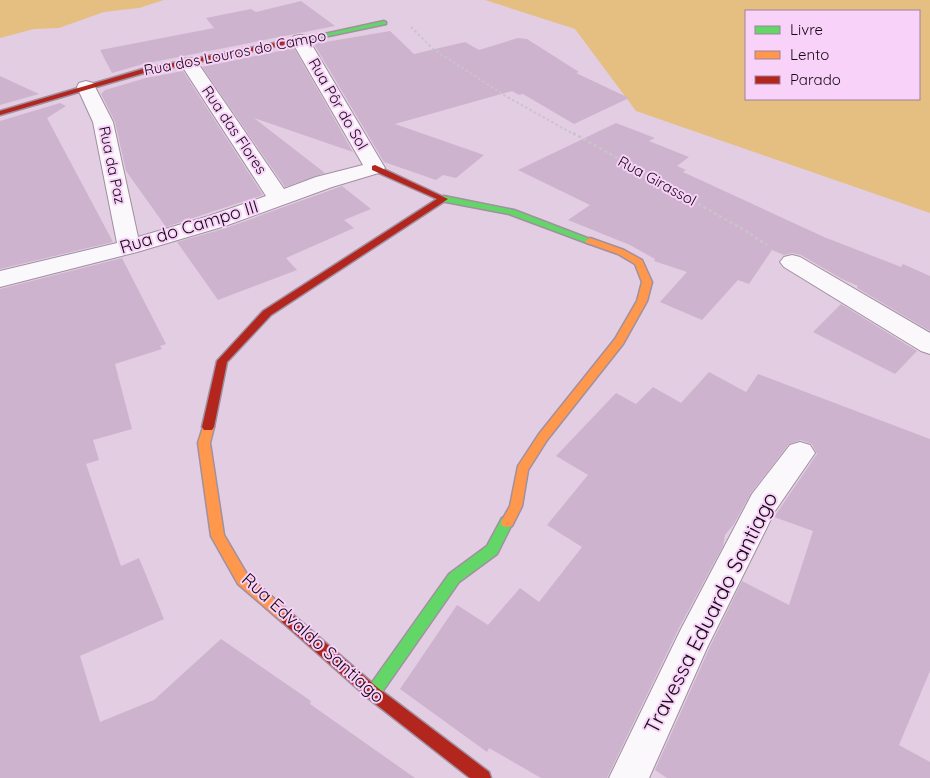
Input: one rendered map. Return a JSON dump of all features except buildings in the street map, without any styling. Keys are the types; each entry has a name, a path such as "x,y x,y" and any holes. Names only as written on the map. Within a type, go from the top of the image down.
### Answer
{"street":[{"name":"Rua dos Louros do Campo","path":"86,87 143,71 384,23"},
{"name":"Rua Pôr do Sol","path":"300,40 375,168"},
{"name":"Rua das Flores","path":"189,63 279,198"},
{"path":"0,113 86,87"},
{"name":"Rua da Paz","path":"86,87 104,122 129,247"},
{"path":"373,693 454,578 492,550 516,506 522,469 543,438 619,341 642,301 646,282 639,262 621,252 511,212 444,199 375,168"},
{"name":"Rua do Campo III","path":"0,279 129,247 217,221 324,182 375,168"},
{"name":"Rua Edvaldo Santiago","path":"444,199 267,313 222,361 204,443 218,536 243,580 373,693 483,778"},
{"path":"792,262 930,345"},
{"name":"Travessa Eduardo Santiago","path":"629,778 693,640 763,503 800,453"}],"path":[{"name":"Rua Girassol","path":"384,23 402,23 412,27 433,49 504,95 746,232 792,262"}],"shaded area":[{"path":"0,0 164,0 139,8 104,12 59,28 34,29 0,38"},
{"path":"485,0 930,0 930,213 636,111 575,29"}],"traffic: fast":[{"path":"300,40 384,23"},
{"path":"444,199 511,212 590,241"},
{"path":"373,693 454,578 492,550 507,522"}],"traffic: slow":[{"path":"507,522 516,506 522,469 543,437 619,341 642,301 647,282 639,262 621,252 590,241"},
{"path":"208,427 204,443 218,536 243,580 287,618"}],"traffic: jam":[{"path":"0,113 143,71 300,40"},
{"path":"208,427 222,361 267,313 444,199 375,168"},
{"path":"287,618 373,693 483,778"}]}
